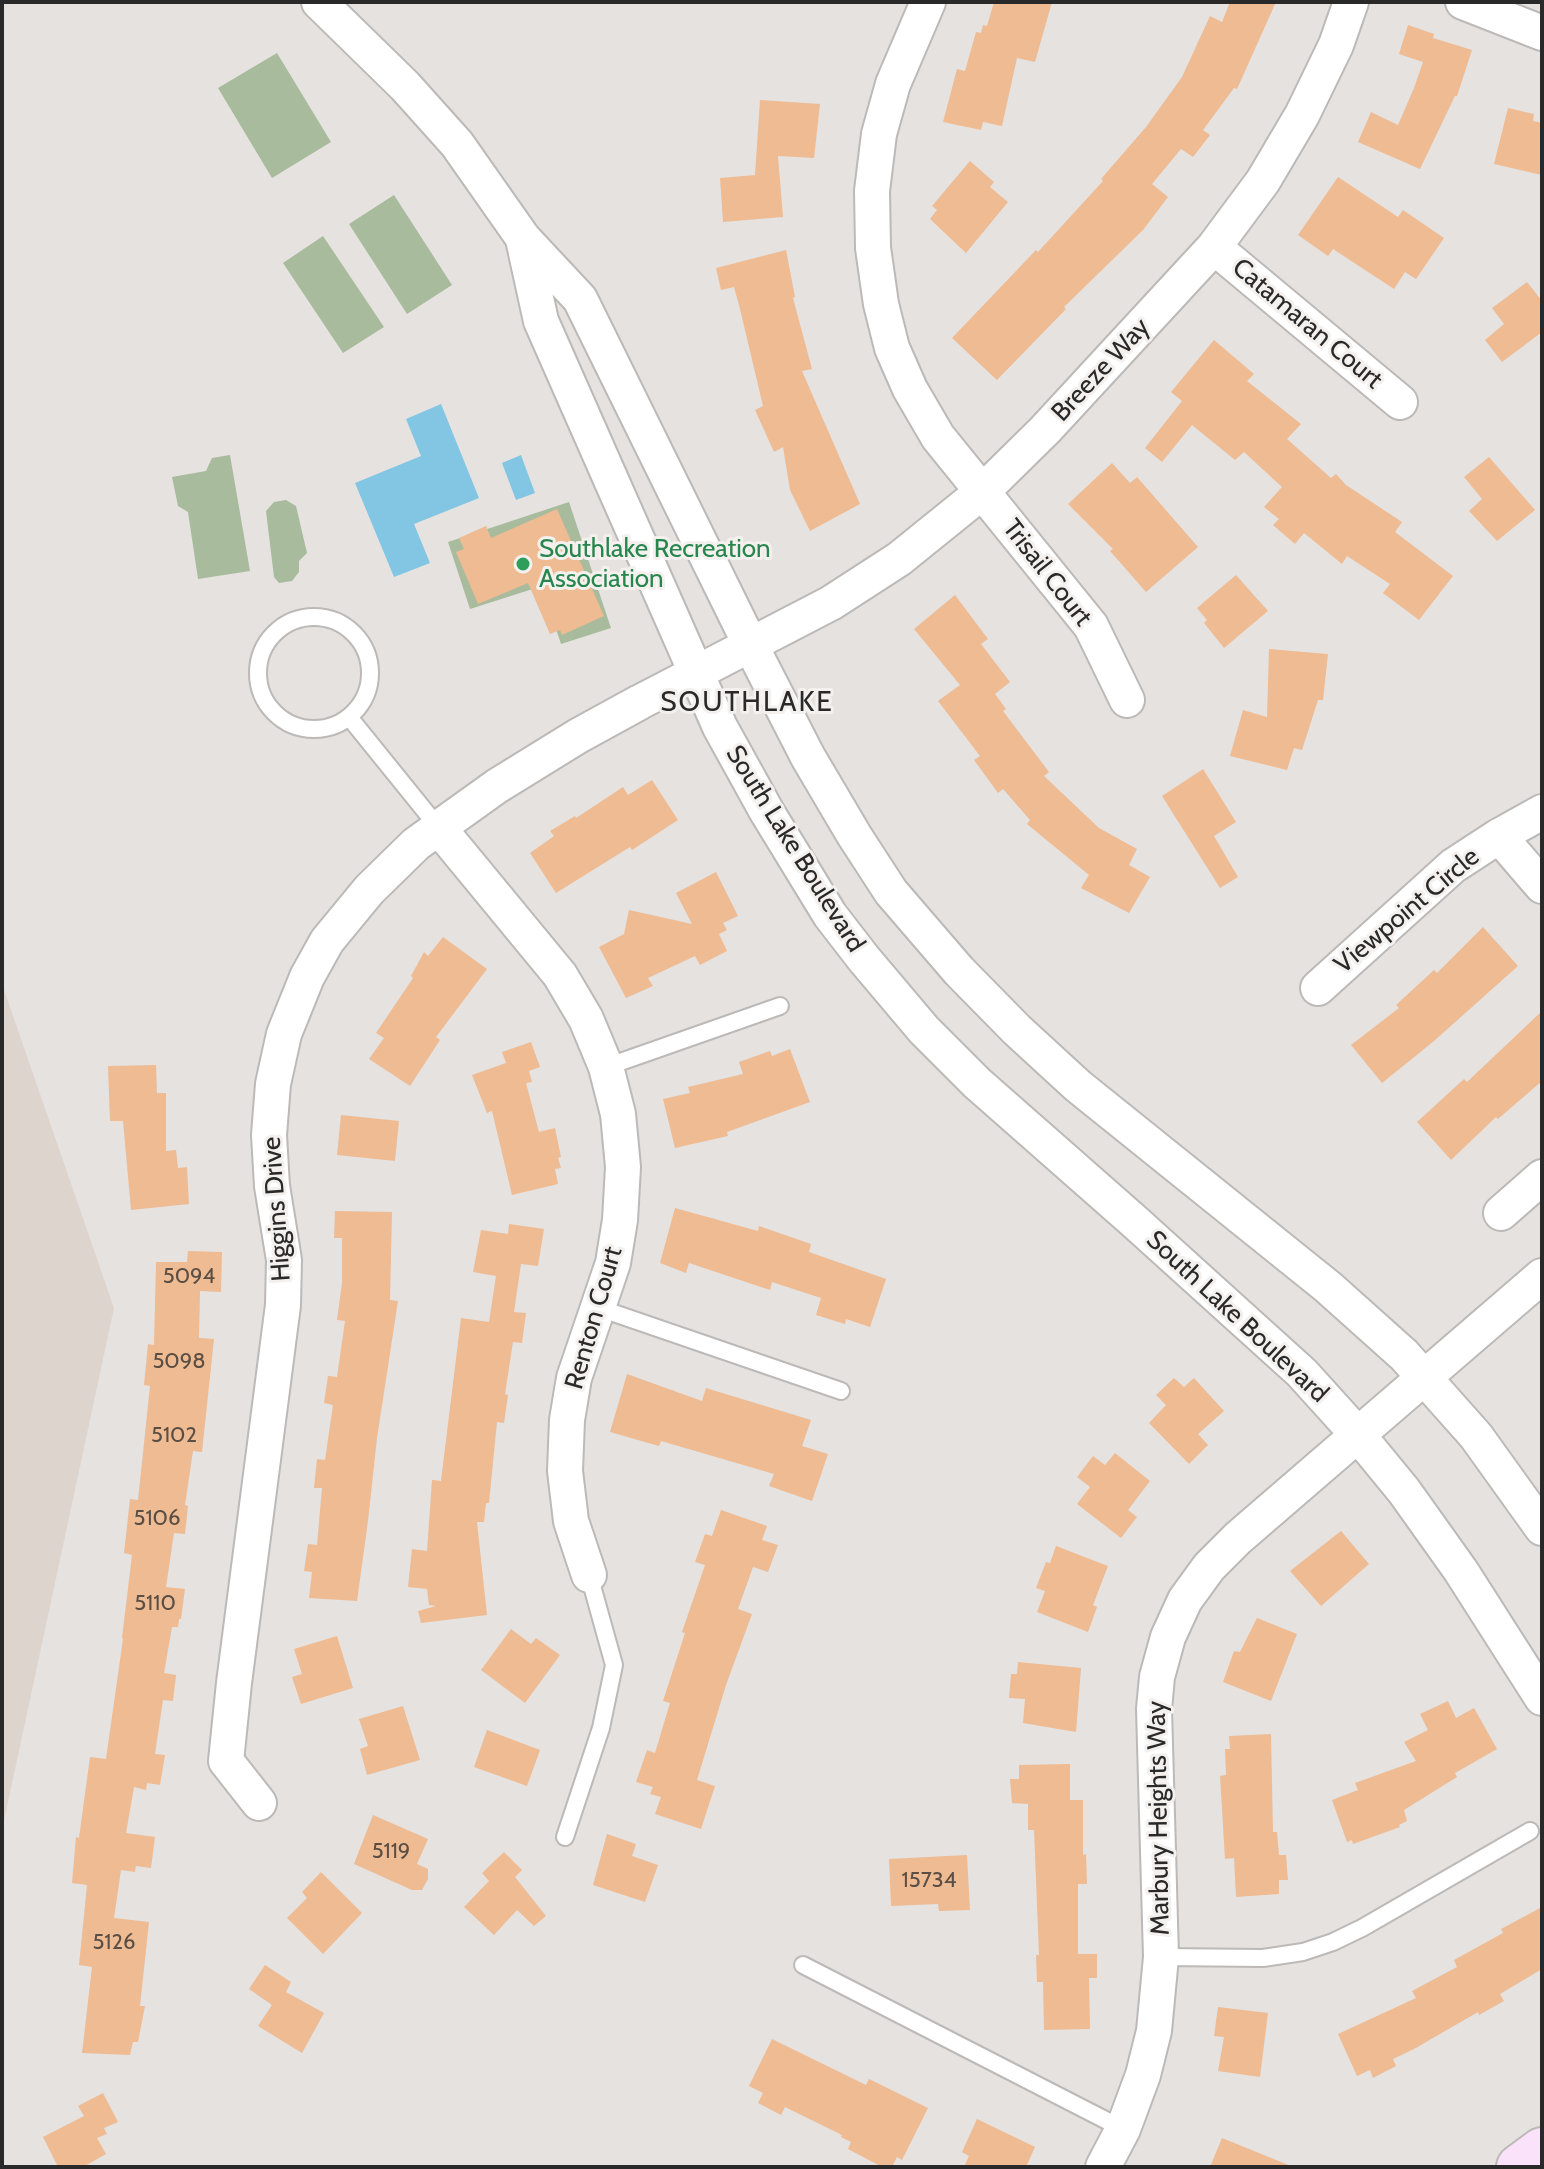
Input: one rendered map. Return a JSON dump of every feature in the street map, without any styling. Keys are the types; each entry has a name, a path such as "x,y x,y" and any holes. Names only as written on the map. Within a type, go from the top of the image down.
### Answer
{"street":[{"path":"319,2 405,86 457,144 523,238 580,299 808,757 891,892 959,971 1078,1086 1328,1287 1404,1355 1476,1436 1542,1528"},
{"name":"Trisail Court","path":"928,2 893,84 879,134 872,191 873,248 892,348 910,389 938,437 1091,626 1127,700"},
{"name":"Breeze Way","path":"751,646 831,603 899,559 982,492 1045,430 1214,247 1263,181 1302,115 1336,45 1351,2"},
{"path":"1463,2 1542,33"},
{"name":"South Lake Boulevard","path":"523,238 541,321 720,727 830,915 924,1030 977,1083 1302,1373 1404,1491 1461,1571 1542,1698"},
{"name":"Catamaran Court","path":"1214,247 1400,402"},
{"name":"Higgins Drive","path":"259,1803 226,1761 283,1305 284,1260 272,1186 269,1135 273,1084 284,1034 307,977 327,941 369,890 438,827 578,736 751,646"},
{"name":"Viewpoint Circle","path":"1318,988 1453,866 1542,812"},
{"name":"Renton Court","path":"438,827 560,975 586,1019 606,1067 618,1114 623,1167 620,1220 613,1263 574,1378 567,1420 565,1471 571,1521 589,1575"},
{"name":"Viewpoint Circle","path":"1499,836 1542,886"},
{"path":"1501,1213 1542,1177"},
{"path":"1425,1378 1542,1276"},
{"name":"Marbury Heights Way","path":"1103,2167 1123,2129 1143,2075 1154,2031 1161,1957 1154,1709 1157,1677 1168,1637 1185,1600 1209,1567 1238,1538 1425,1378"},
{"path":"1519,2167 1542,2150"}],"lane":[{"path":"316,616 333,620 350,630 363,644 370,666 369,684 360,705 349,717 338,724 319,729 297,727 276,714 262,696 257,672 262,650 270,637 287,623 316,616"},
{"path":"349,717 438,827"},
{"path":"606,1067 780,1006"},
{"path":"599,1308 841,1391"},
{"path":"565,1837 601,1728 614,1665 589,1575"},
{"path":"1161,1957 1263,1958 1303,1952 1333,1942 1530,1831"},
{"path":"803,1965 1123,2129"}],"shaded area":[{"path":"2,984 114,1308 2,1830"}],"green space":[{"path":"277,53 331,142 272,178 218,88"},
{"path":"394,195 452,285 407,314 349,224"},
{"path":"323,236 384,327 343,353 283,263"},
{"path":"230,455 250,571 198,579 188,512 178,506 172,477 206,471 212,458"},
{"path":"286,500 296,506 307,553 299,561 299,572 292,581 279,583 274,577 266,511 274,502"},
{"name":"Southlake Recreation Association","path":"569,502 611,628 561,644 542,586 470,609 448,542"}],"water":[{"path":"441,404 479,498 414,524 430,563 394,577 355,483 421,456 406,419"},
{"path":"521,455 535,493 516,500 502,463"}],"building":[{"path":"994,2 1052,2 1035,62 1017,58 1002,126 983,122 981,130 943,122 957,69 965,71 976,32 981,33 983,25 987,26"},
{"path":"1230,2 1276,2 1237,89 1234,88 1203,130 1210,135 1193,157 1181,149 1152,184 1168,197 1143,230 1064,307 1066,309 997,380 952,338 1103,181 1101,179 1146,127 1182,77 1210,16 1222,22"},
{"path":"1408,25 1434,34 1433,38 1472,50 1457,96 1420,169 1358,142 1371,112 1398,125 1414,88 1423,62 1399,54"},
{"path":"760,100 820,104 814,158 778,156 783,217 723,222 720,178 755,175"},
{"path":"1508,108 1534,114 1533,121 1542,123 1542,175 1494,164"},
{"path":"970,161 994,182 990,187 1008,202 966,253 930,219 937,210 932,206"},
{"path":"1338,177 1398,217 1403,210 1444,238 1416,279 1405,272 1394,289 1333,249 1328,256 1298,235"},
{"path":"786,250 793,298 812,369 802,371 860,504 810,531 790,490 783,447 774,452 755,410 763,406 734,287 721,290 716,268"},
{"path":"1527,282 1542,301 1542,332 1502,362 1485,340 1504,324 1492,308"},
{"path":"1214,340 1254,374 1247,381 1301,424 1287,439 1331,478 1336,474 1346,485 1402,522 1395,532 1453,576 1419,620 1383,593 1390,584 1347,556 1342,564 1304,533 1295,544 1273,525 1279,519 1264,507 1282,487 1244,452 1235,460 1192,425 1162,462 1145,448 1182,401 1171,392"},
{"path":"1489,457 1535,510 1497,541 1469,511 1482,499 1464,477"},
{"path":"1112,463 1130,483 1137,477 1198,547 1146,592 1110,551 1113,549 1068,504"},
{"name":"Southlake Recreation Association","path":"557,509 604,616 562,635 560,630 550,634 528,583 478,604 456,552 464,549 459,538 486,526 491,538"},
{"path":"1236,575 1268,611 1224,648 1204,623 1207,620 1197,608"},
{"path":"955,595 988,639 981,644 1010,682 995,694 1006,709 1003,711 1049,772 1044,776 1099,828 1137,849 1129,865 1150,877 1129,913 1081,888 1089,875 1027,824 1030,820 1003,789 998,793 974,760 980,756 938,701 960,685 914,629"},
{"path":"1269,649 1328,654 1323,700 1318,700 1302,750 1294,748 1287,770 1230,756 1243,710 1267,717"},
{"path":"1203,769 1236,822 1214,836 1238,877 1220,888 1162,796"},
{"path":"652,780 678,820 556,893 530,853 554,836 550,831 623,787 628,795"},
{"path":"716,872 738,916 723,923 727,930 719,934 727,951 700,965 695,956 648,978 653,986 626,998 599,947 624,934 629,910 692,924 676,893"},
{"path":"1483,927 1518,966 1382,1083 1351,1045 1399,1008 1396,1005 1434,970 1437,973"},
{"path":"443,937 487,969 436,1037 440,1040 410,1086 369,1059 384,1038 376,1033 413,978 411,976 424,952 428,956"},
{"path":"1542,1011 1542,1081 1498,1119 1496,1117 1451,1160 1417,1122 1464,1079 1467,1082"},
{"path":"531,1042 540,1067 529,1071 532,1082 526,1083 539,1132 555,1128 561,1168 555,1169 558,1184 512,1195 492,1111 487,1113 472,1075 506,1063 502,1052"},
{"path":"790,1049 810,1102 727,1132 728,1136 675,1148 663,1099 690,1093 688,1087 743,1074 739,1062 770,1051 772,1056"},
{"path":"156,1065 157,1093 166,1093 166,1151 176,1150 178,1168 187,1167 189,1204 131,1210 123,1121 110,1121 108,1066"},
{"path":"341,1115 399,1121 395,1161 337,1155"},
{"path":"675,1208 758,1231 759,1226 811,1244 809,1252 886,1279 870,1327 846,1319 845,1324 816,1315 821,1298 772,1282 770,1290 689,1263 686,1273 660,1263"},
{"path":"335,1211 392,1212 390,1300 398,1301 357,1601 309,1598 312,1572 304,1571 308,1544 317,1545 322,1488 314,1488 317,1459 325,1460 333,1405 324,1403 328,1376 337,1377 345,1321 337,1320 342,1283 342,1238 334,1238"},
{"path":"509,1224 544,1229 538,1266 521,1264 514,1312 526,1313 522,1343 513,1342 504,1423 497,1422 489,1503 486,1503 484,1522 477,1522 487,1615 421,1623 418,1611 436,1606 429,1605 427,1589 408,1587 412,1549 427,1551 432,1480 441,1481 461,1318 489,1322 496,1276 473,1272 481,1230 508,1234"},
{"path":"188,1251 222,1252 221,1292 200,1291 199,1338 214,1339 202,1452 193,1451 185,1505 188,1506 185,1534 174,1533 166,1587 185,1589 181,1619 178,1627 172,1627 164,1673 176,1675 173,1701 163,1700 155,1754 165,1755 160,1785 147,1783 146,1790 134,1787 126,1833 155,1837 151,1868 136,1866 135,1872 121,1870 114,1918 149,1922 140,2006 145,2006 138,2042 133,2042 130,2055 82,2053 92,1967 79,1965 87,1885 72,1883 76,1837 79,1838 90,1757 106,1759 123,1639 132,1555 124,1553 130,1499 138,1500 150,1386 144,1385 148,1344 154,1345 156,1262 187,1262"},
{"path":"627,1374 702,1401 706,1388 811,1420 802,1446 828,1454 812,1501 769,1486 774,1474 661,1441 659,1446 610,1432"},
{"path":"1174,1378 1184,1387 1194,1378 1224,1411 1198,1434 1208,1445 1189,1464 1149,1423 1166,1405 1156,1395"},
{"path":"1115,1453 1150,1481 1128,1510 1137,1517 1121,1538 1077,1504 1090,1487 1077,1477 1093,1456 1105,1465"},
{"path":"721,1510 767,1526 762,1540 778,1545 768,1572 753,1567 738,1609 752,1614 697,1780 715,1786 701,1829 655,1814 661,1797 650,1794 653,1787 636,1782 647,1750 655,1753 670,1703 663,1701 705,1565 695,1562 705,1534 712,1536"},
{"path":"1341,1531 1369,1564 1321,1606 1290,1571"},
{"path":"1056,1546 1108,1566 1093,1605 1097,1607 1088,1632 1037,1612 1045,1591 1036,1588"},
{"path":"1257,1618 1297,1634 1271,1701 1223,1682 1234,1651 1240,1652"},
{"path":"511,1629 531,1644 536,1638 560,1655 525,1703 481,1670"},
{"path":"337,1636 353,1688 301,1704 292,1677 302,1674 294,1649"},
{"path":"1018,1662 1081,1668 1076,1732 1023,1723 1025,1699 1009,1698 1011,1674 1017,1674"},
{"path":"1448,1701 1456,1718 1474,1708 1497,1749 1455,1773 1457,1777 1404,1810 1407,1821 1400,1827 1353,1844 1352,1840 1347,1842 1332,1800 1358,1790 1355,1783 1416,1761 1404,1742 1428,1730 1420,1714"},
{"path":"403,1706 420,1760 367,1775 360,1749 368,1746 359,1719"},
{"path":"487,1730 540,1750 527,1786 474,1767"},
{"path":"1271,1734 1273,1832 1277,1832 1279,1855 1286,1855 1288,1880 1279,1880 1279,1894 1236,1897 1234,1858 1225,1859 1220,1776 1226,1775 1225,1749 1230,1749 1229,1736"},
{"path":"1070,1764 1070,1800 1083,1800 1083,1855 1086,1854 1087,1884 1078,1884 1078,1954 1097,1954 1097,1978 1089,1978 1090,2029 1044,2030 1043,1982 1037,1982 1036,1955 1039,1955 1034,1830 1028,1830 1028,1804 1012,1803 1010,1779 1019,1779 1019,1765"},
{"path":"373,1815 428,1839 417,1864 428,1869 428,1879 422,1890 412,1890 354,1864"},
{"path":"607,1834 636,1844 632,1856 658,1865 645,1902 593,1885"},
{"path":"504,1852 522,1870 515,1877 546,1916 534,1926 517,1910 494,1935 464,1907 489,1881 482,1873"},
{"path":"967,1855 970,1910 939,1911 938,1904 891,1906 889,1859"},
{"path":"321,1872 362,1913 323,1954 287,1918 307,1898 302,1892"},
{"path":"1542,1907 1542,1969 1500,1994 1504,2001 1393,2059 1396,2066 1373,2078 1370,2070 1357,2076 1338,2034 1416,1998 1412,1991 1457,1967 1454,1960"},
{"path":"265,1965 291,1982 286,1992 324,2013 302,2053 258,2026 272,2005 249,1989"},
{"path":"1218,2007 1268,2013 1260,2077 1218,2071 1224,2037 1214,2036"},
{"path":"772,2039 866,2085 869,2079 928,2108 902,2160 897,2157 892,2167 882,2167 848,2149 851,2142 842,2135 785,2107 781,2115 758,2103 763,2093 749,2086"},
{"path":"103,2093 118,2122 104,2128 107,2134 97,2138 106,2154 83,2167 58,2167 43,2137 84,2116 78,2106"},
{"path":"977,2119 1035,2147 1026,2167 964,2167 969,2156 962,2152"},
{"path":"1222,2138 1291,2166 1291,2167 1210,2167"}],"place":[{"name":"Southlake Recreation Association","path":"523,564"}],"district":[{"name":"SOUTHLAKE","path":"747,703"}]}
